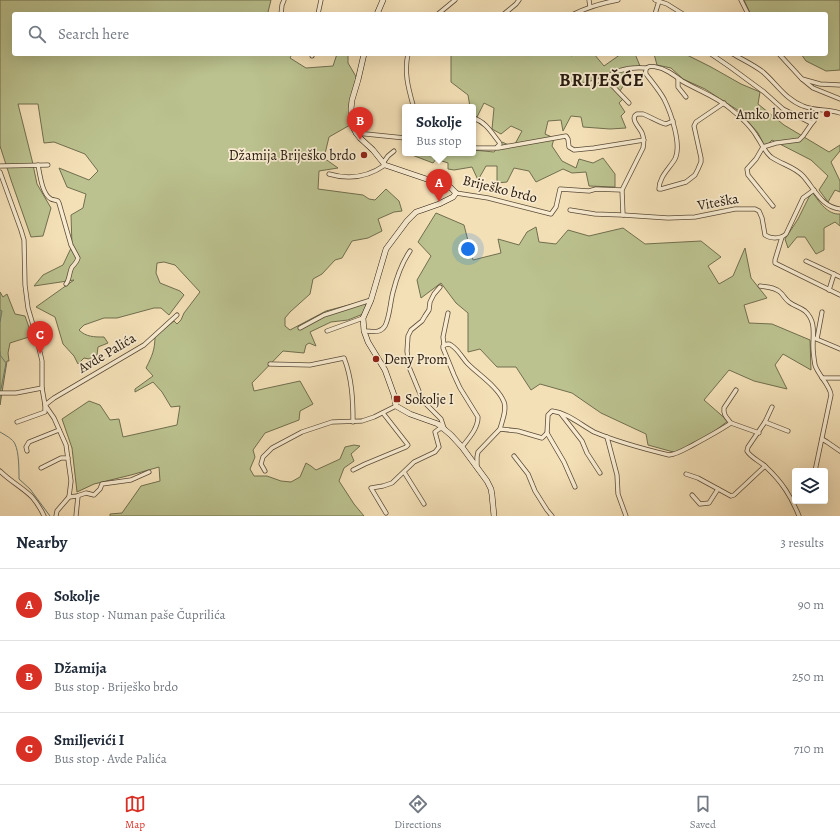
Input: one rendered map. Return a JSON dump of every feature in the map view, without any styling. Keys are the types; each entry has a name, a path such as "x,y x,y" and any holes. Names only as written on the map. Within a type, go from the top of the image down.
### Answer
{"street":[{"path":"281,12 284,0"},
{"path":"318,12 321,0"},
{"path":"378,12 383,0"},
{"path":"440,12 455,0"},
{"path":"506,12 519,0"},
{"path":"589,0 590,7"},
{"path":"579,12 602,3 618,0"},
{"path":"655,12 657,0 665,2 680,12"},
{"path":"741,0 747,12"},
{"path":"364,56 352,100 351,118 356,134 373,150 384,164"},
{"path":"408,56 406,64 407,83 413,104"},
{"path":"714,56 764,92 783,109 812,123"},
{"path":"736,56 762,71 796,103 817,110 840,112"},
{"path":"782,56 802,79 813,88 840,99"},
{"path":"567,82 577,85 585,84 605,78 618,71 628,68 646,68 652,66 659,67 724,103 737,114 755,134 771,157 801,174 824,203 840,209"},
{"path":"646,68 646,74 665,101 673,121 678,151 675,159 663,176 658,186 659,189 686,182 694,175 701,162 694,126 696,122 724,103"},
{"path":"605,78 629,103"},
{"path":"678,78 678,87 686,98"},
{"path":"802,79 820,84 840,85"},
{"path":"772,206 748,175 747,171 763,147 776,142 799,140 814,121 817,110"},
{"path":"623,215 622,190 643,148 644,140 643,134 634,120 635,115 643,114 665,124 673,121"},
{"path":"476,119 489,128 500,144 496,148"},
{"path":"356,134 402,138"},
{"path":"476,148 496,148 566,136 569,147 574,150 644,140"},
{"path":"329,174 336,176 357,177 368,174 378,170 384,164 388,156 394,151"},
{"name":"Briješko brdo","path":"384,164 450,187 456,193 488,198 552,214 556,207 560,189 589,191 596,189 622,190"},
{"path":"38,165 44,190 50,199 58,201 70,244 78,258 72,267 69,280 66,284"},
{"path":"0,166 48,165"},
{"path":"0,172 24,240 25,285 28,308 42,361 42,388 45,405 54,418 66,445 71,481 69,497 57,511 56,516"},
{"path":"814,190 803,198 786,234 782,237 775,260 776,263 840,295"},
{"path":"456,193 453,197 439,204 416,212 386,249 363,318 364,331 368,342 385,370 394,395 396,406 410,414 438,424 451,435 488,481 496,515"},
{"name":"Viteška","path":"570,210 595,214 668,218 695,217 735,209 755,209 759,211 762,218 765,236 782,237"},
{"path":"364,331 379,332 383,330 399,270 410,251"},
{"path":"806,261 840,278"},
{"path":"829,290 834,274"},
{"path":"760,286 770,287 780,292 788,302 806,312 813,324 816,338"},
{"path":"440,288 434,294 430,302 429,310 422,321 411,330 408,336 407,351 409,367 423,401 441,419 444,428"},
{"path":"300,328 324,315 370,300"},
{"path":"816,468 830,395 830,392 817,370 814,360 813,346 822,312"},
{"path":"448,313 443,337 443,349 460,388 478,417 474,430 462,448"},
{"name":"Avde Palića","path":"17,422 45,412 45,405 64,391 144,345 177,315"},
{"path":"327,331 363,318"},
{"path":"816,338 840,349"},
{"path":"444,345 450,344 457,349 466,362 496,390 504,403 504,411 500,429 478,452 477,468"},
{"path":"270,364 310,365 344,358 348,367 351,382 353,422"},
{"path":"822,378 840,378"},
{"path":"0,393 16,393 42,388"},
{"path":"736,390 724,408 725,417 731,423 759,433"},
{"path":"265,471 261,464 263,457 272,448 302,432 332,422 362,421 396,406"},
{"path":"772,407 759,433 748,447 747,451 765,466 781,483 792,499 799,516"},
{"path":"575,487 564,462 547,433 548,415 552,411 559,412 594,431 620,442 669,455 688,448 731,423"},
{"path":"559,412 582,441 587,453 600,473"},
{"path":"353,470 400,450 408,445 383,413"},
{"path":"765,422 788,431"},
{"path":"386,513 371,488 395,481 414,462 437,450 439,447 436,431 444,428"},
{"path":"500,429 518,431 542,438 547,433"},
{"path":"27,451 26,448 30,442 59,430"},
{"path":"608,437 617,475 618,494 626,516"},
{"path":"822,439 840,451"},
{"path":"514,456 528,474 535,491 552,516"},
{"path":"41,468 61,458 68,458"},
{"path":"686,474 698,478 730,496 733,496 765,466"},
{"path":"0,471 38,504 44,516"},
{"path":"69,497 86,493 94,495 100,489 102,484 130,480 149,472"},
{"path":"404,472 424,504"},
{"path":"692,495 700,504 709,503 718,488"},
{"path":"76,516 78,496"}],"green space":[{"path":"0,0 271,0 268,12 12,12 12,56 291,56 290,58 306,68 333,66 336,56 348,56 348,63 358,80 352,100 350,125 329,137 324,158 338,168 319,171 318,189 363,195 369,199 375,200 386,189 399,201 402,211 394,212 378,219 382,231 368,238 352,241 342,258 335,260 322,274 313,279 310,294 285,318 285,326 290,330 326,311 368,300 363,314 348,320 331,322 310,332 316,346 309,343 306,345 304,353 283,351 252,383 254,391 300,381 313,404 300,411 299,420 265,433 253,450 255,457 250,469 254,476 267,476 281,481 291,482 300,477 306,463 316,470 340,459 345,447 354,445 360,446 351,454 354,461 344,468 339,481 364,516 110,516 110,514 122,513 141,486 160,481 159,467 94,484 77,492 72,448 62,419 89,401 100,405 110,420 119,419 123,437 177,425 180,406 171,407 162,392 153,382 135,392 135,389 153,376 146,368 153,353 155,336 174,321 177,324 200,292 175,265 164,262 157,263 156,273 160,283 180,291 184,295 169,315 161,308 154,308 117,318 104,318 84,325 79,330 84,334 104,337 108,343 98,347 97,355 89,359 84,358 78,364 74,356 63,344 55,317 36,307 74,280 34,286 43,275 63,265 72,246 71,215 83,208 86,194 67,187 59,168 89,180 98,171 85,154 54,142 44,143 38,104 18,104 37,184 51,208 43,236 31,237 0,146"},
{"path":"744,0 840,0 840,70 826,71 806,61 802,56 828,56 828,12 750,12"},
{"path":"451,56 596,56 604,66 618,56 636,56 640,66 625,70 625,83 620,91 623,99 619,103 625,112 621,116 626,128 610,129 583,127 581,117 571,116 563,131 561,120 548,121 545,134 554,138 552,146 562,161 576,168 579,159 593,163 603,158 615,174 615,187 589,186 586,172 572,173 563,169 536,182 529,171 514,168 507,182 497,183 497,166 486,166 478,180 472,167 454,170 448,169 448,163 436,159 433,163 415,156 476,156 476,150 494,152 502,142 511,146 515,144 522,131 511,126 501,134 492,129 494,108 484,103 476,117 476,104 470,104 468,95 451,82"},
{"path":"655,56 689,56 741,84 760,92 758,104 784,125 829,152 840,145 840,151 831,162 840,181 840,192 835,190 828,202 819,190 828,176 811,160 772,140 765,147 758,133 739,111 705,89 683,79 671,68 657,65"},
{"path":"813,193 821,204 828,210 836,214 840,214 840,226 835,222 824,228 824,250 816,254 805,237 797,237 788,248 785,239 798,219 809,197"},
{"path":"436,213 464,225 473,260 501,253 498,239 519,245 527,232 536,227 539,242 556,244 568,230 589,236 623,228 645,244 701,241 721,257 708,266 719,284 733,276 745,248 751,278 767,298 744,305 749,323 772,324 810,340 811,370 783,354 775,365 787,389 754,381 729,370 704,400 728,421 708,436 677,453 648,445 646,434 601,413 572,393 540,384 531,390 516,367 497,367 480,349 468,352 468,313 456,303 441,283 421,298 417,280 431,256 418,242"},
{"path":"0,292 3,297 7,294 15,314 25,316 32,336 10,343 8,353 9,361 7,361 0,405"}],"waterway":[{"path":"0,310 2,311 0,322"},
{"path":"0,352 0,355 6,363 1,389"},
{"path":"0,432 11,439 15,444 18,456 19,479 30,489 50,516"}],"place":[{"name":"Amko komeric","path":"827,114"},
{"name":"Džamija","path":"360,140"},
{"name":"Džamija Briješko brdo","path":"364,155"},
{"name":"Sokolje","path":"439,202"},
{"name":"Smiljevići I","path":"40,354"},
{"name":"Deny Prom","path":"376,359"},
{"name":"Sokolje I","path":"397,399"}],"district":[{"name":"BRIJEŠĆE","path":"602,80"}]}
